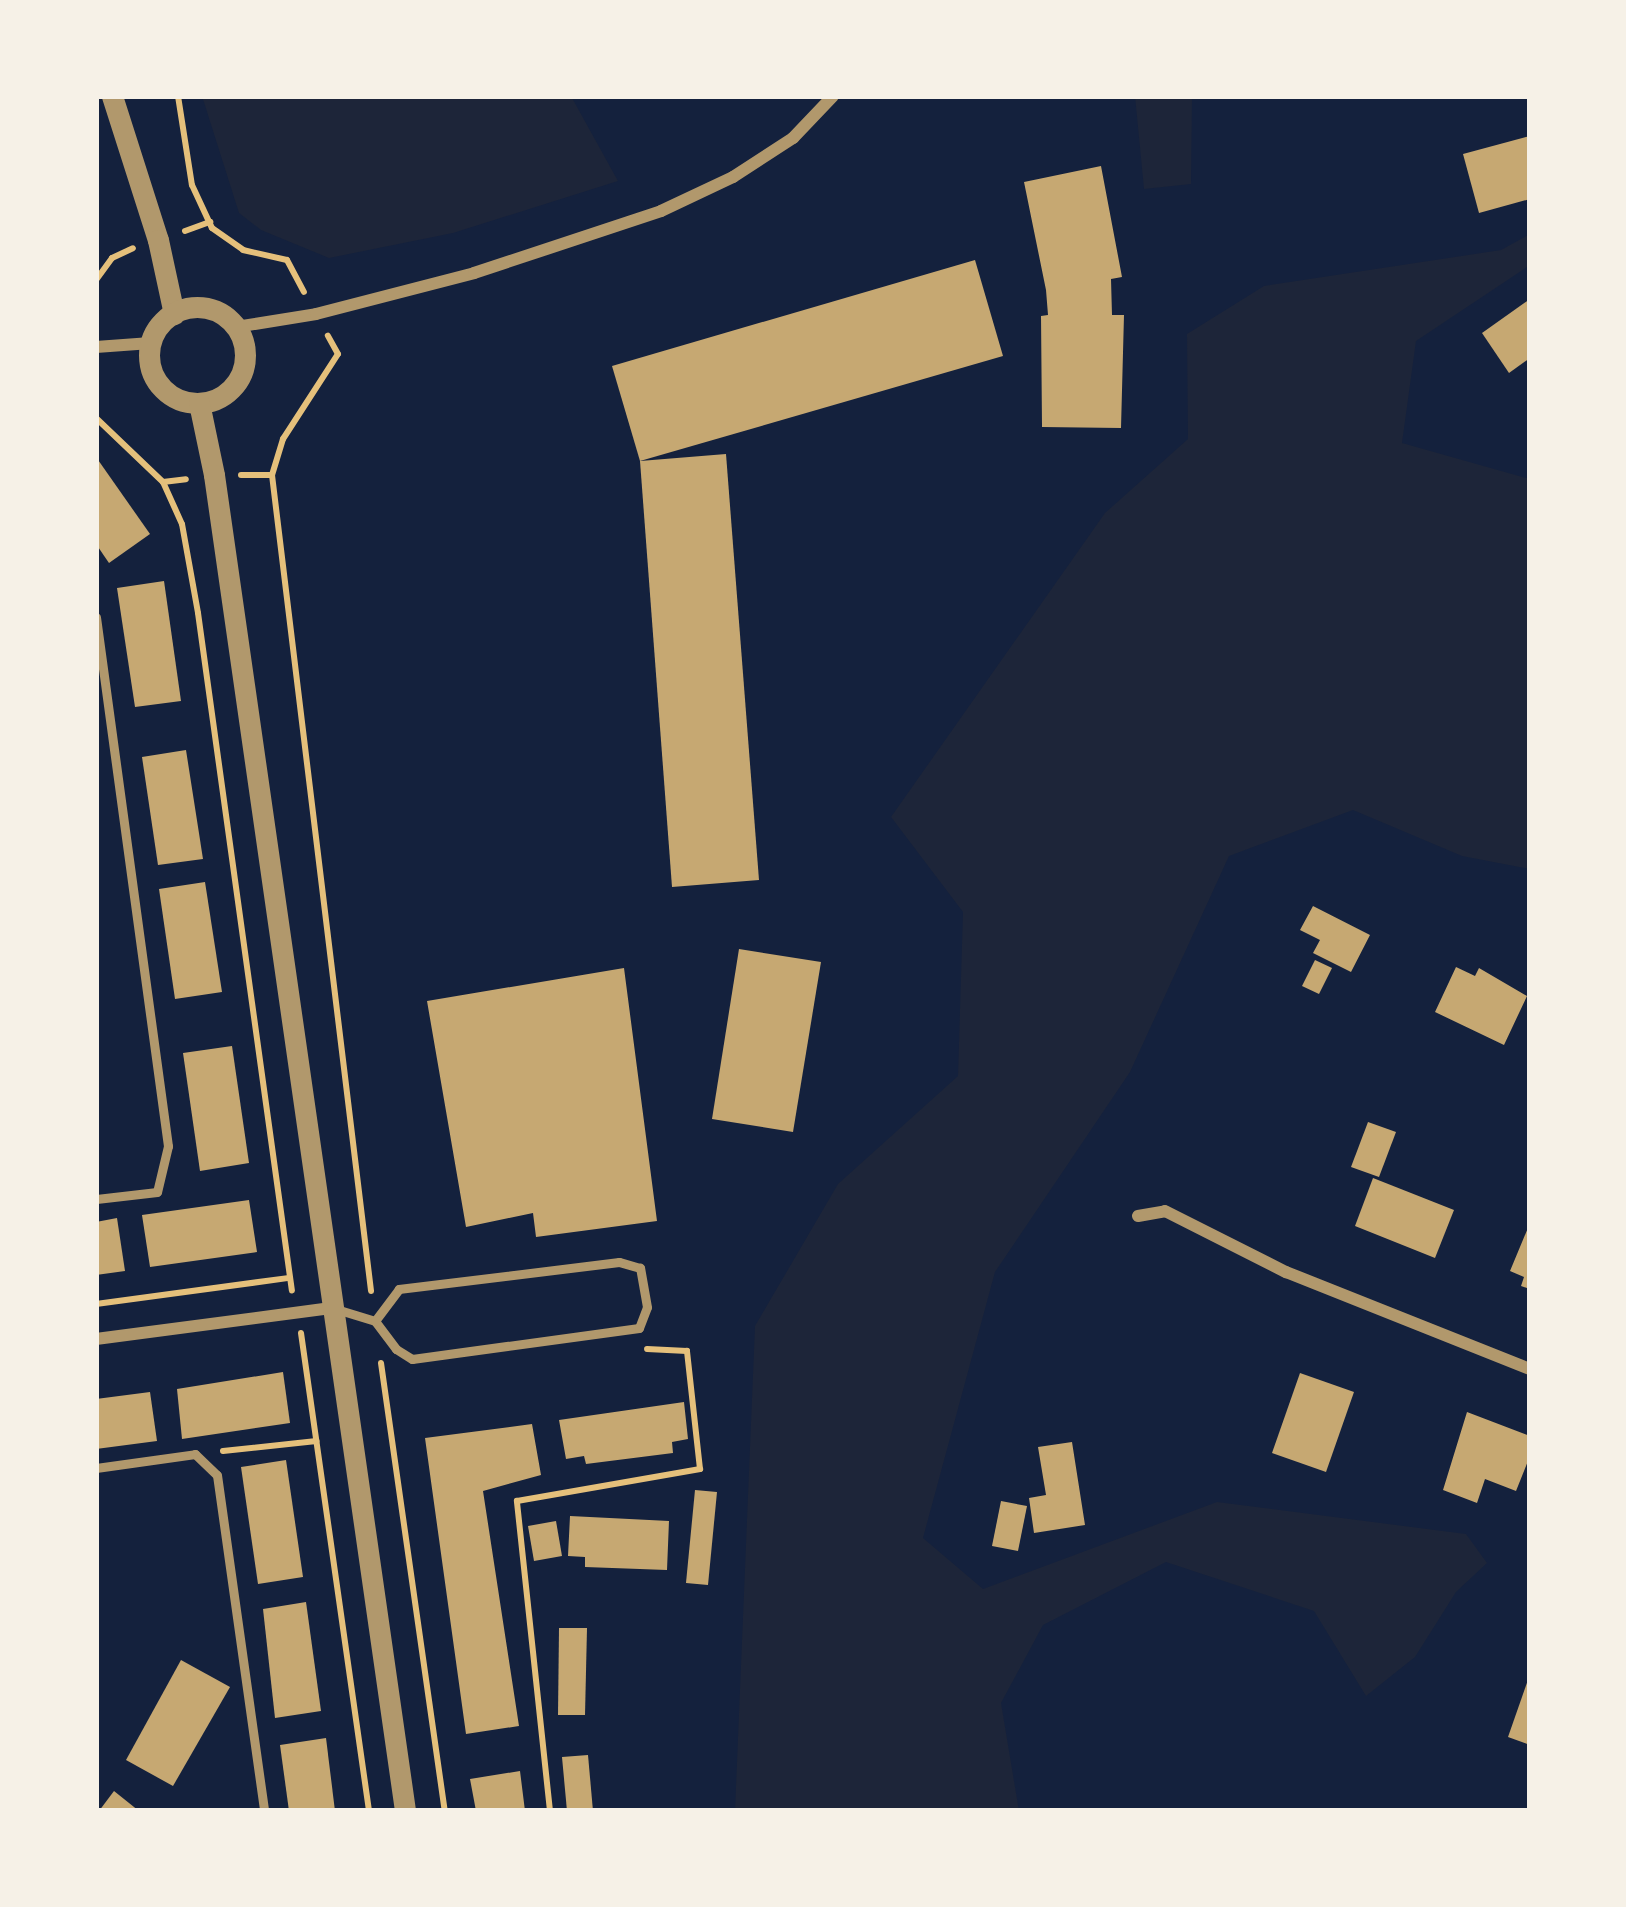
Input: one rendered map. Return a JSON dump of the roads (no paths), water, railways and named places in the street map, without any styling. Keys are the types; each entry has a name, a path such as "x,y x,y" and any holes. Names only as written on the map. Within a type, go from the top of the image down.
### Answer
{"street":[{"path":"112,96 158,240 174,314"},
{"path":"236,327 316,314 474,273 661,211 733,177 793,138 833,96"},
{"path":"207,308 236,327 245,352 241,375 226,394 199,404 164,390 150,365 151,343 174,314 207,308"},
{"path":"96,347 151,343"},
{"path":"199,404 218,497 405,1811"},
{"path":"1138,1216 1166,1210 1286,1272 1530,1369"},
{"path":"96,1339 333,1308"}],"lane":[{"path":"96,617 168,1146 157,1192 96,1199"},
{"path":"333,1308 375,1321 396,1349 412,1359 639,1328 647,1307 640,1268 632,1262 400,1289 375,1321"},
{"path":"96,1468 195,1454 217,1474 264,1811"}]}
